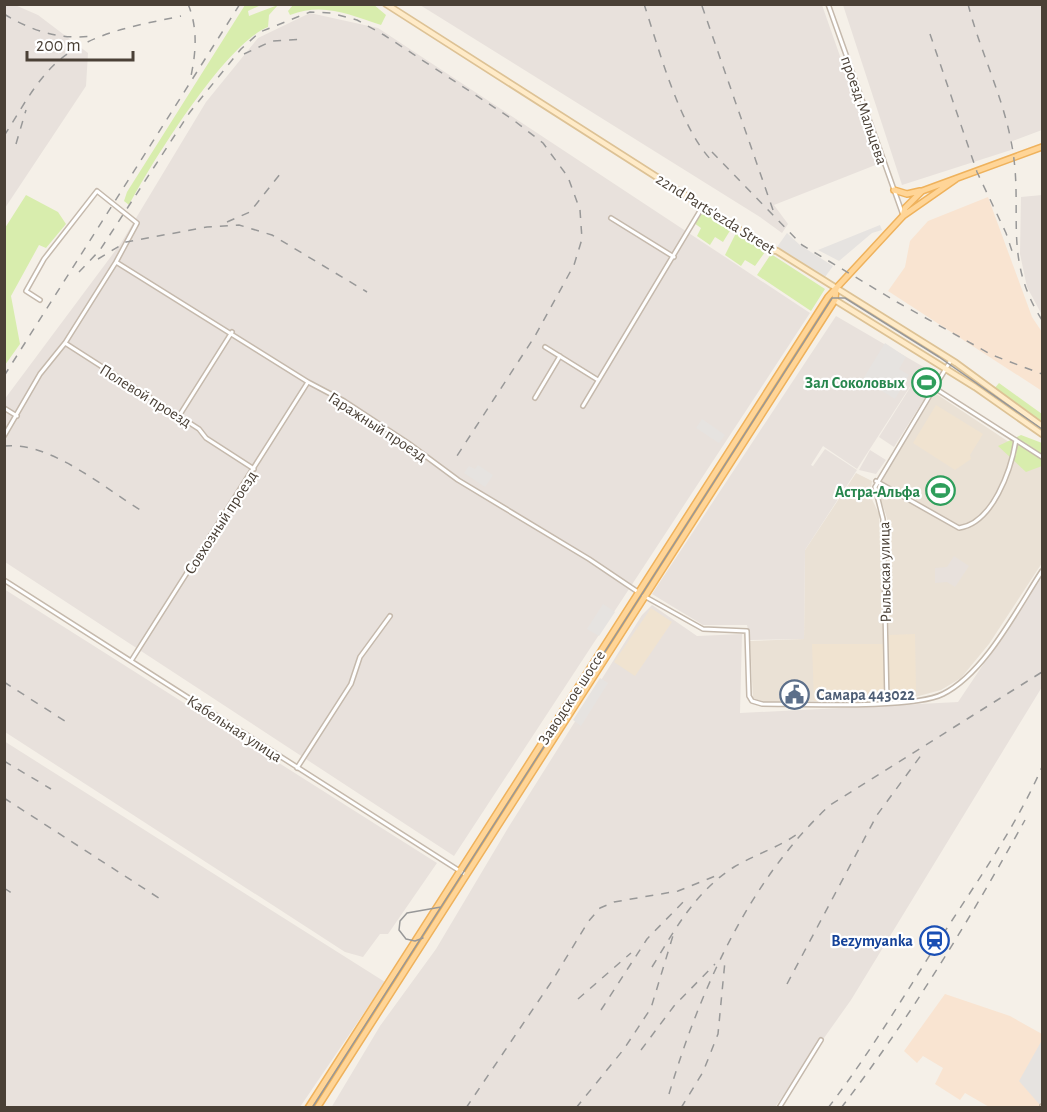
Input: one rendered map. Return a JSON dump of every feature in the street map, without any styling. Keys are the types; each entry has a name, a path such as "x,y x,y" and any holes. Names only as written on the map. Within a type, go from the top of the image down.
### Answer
{"main road":[{"name":"Заводское шоссе","path":"903,216 905,208 922,191 1042,147"},
{"name":"Заводское шоссе","path":"308,1107 828,297 862,256 903,216 956,179"},
{"path":"894,190 907,194 922,191"},
{"path":"836,289 836,300"},
{"name":"Заводское шоссе","path":"317,1107 836,300"}],"street":[{"name":"22nd Parts'ezda Street","path":"386,4 703,206 951,360 1042,426"},
{"name":"проезд Мальцева","path":"828,4 903,216"},
{"path":"4,436 40,374 65,343 116,262 137,223 97,191 44,259 26,291 39,300"},
{"path":"583,406 703,206"},
{"path":"611,218 674,257"},
{"name":"Гаражный проезд","path":"116,262 232,332 308,382 344,401 408,443 458,480 589,559 638,592"},
{"path":"836,300 1042,434"},
{"path":"179,416 232,332"},
{"name":"Полевой проезд","path":"65,343 200,429 206,438 254,469"},
{"path":"545,347 598,380"},
{"path":"535,398 560,356"},
{"path":"951,360 876,481 959,528 972,526 984,513 1008,476 1016,440"},
{"name":"Совхозный проезд","path":"131,661 308,382"},
{"path":"933,387 1042,457"},
{"path":"4,408 17,416"},
{"path":"737,439 743,443"},
{"name":"Рыльская улица","path":"876,481 876,499 883,519 887,702"},
{"path":"638,592 704,629 747,631 749,696 752,701 762,704 887,702 932,699 960,683 991,649 1042,571"},
{"name":"Кабельная улица","path":"4,580 466,875"},
{"path":"297,768 351,684 360,657 390,616"},
{"path":"393,975 399,979"},
{"path":"779,1107 821,1040"}],"shaded area":[{"path":"5,5 15,5 38,15 88,53 86,86 5,208"},
{"path":"420,5 822,5 878,164 774,205 788,224 782,233 760,217"},
{"path":"843,5 1042,5 1042,130 1010,142 1011,150 902,185"},
{"path":"310,13 378,28 810,313 454,856 5,562 4,400 121,243 206,102 258,38"},
{"path":"1042,195 1042,315 1027,287 1020,254 1021,197"},
{"path":"988,197 1032,317 1042,332 1042,391 888,291 905,267 910,241 928,221"},
{"path":"880,225 882,230 872,233 839,261 818,250"},
{"path":"787,233 800,245 833,266 825,277 777,247"},
{"path":"836,316 934,373 924,388 913,382 857,469 823,446 811,465 818,469 813,466 825,449 857,470 805,550 804,639 750,640 747,625 703,625 652,594"},
{"path":"885,343 906,357 899,369 909,375 895,399 863,379"},
{"path":"913,383 928,393 894,447 879,437"},
{"path":"935,393 1042,464 1042,563 989,644 961,678 941,690 915,697 892,698 889,694 887,518 878,491 885,474"},
{"path":"936,405 983,434 970,455 971,459 955,470 913,443"},
{"path":"702,419 725,435 719,443 696,428"},
{"path":"870,450 886,460 876,474 859,470"},
{"path":"478,465 493,475 485,487 464,473 469,466 475,469"},
{"path":"856,473 872,481 870,495 879,514 885,699 762,702 753,698 750,641 804,639 805,550"},
{"path":"954,556 969,566 955,587 947,582 935,583 935,568 947,567"},
{"path":"1042,577 1042,687 851,1000 775,1107 331,1108 380,1026 436,949 508,828 642,615 652,605 697,636 742,634 740,713 958,702"},
{"path":"4,589 437,863 388,934 380,934 363,957 345,952 5,732"},
{"path":"603,604 615,612 599,636 587,629"},
{"path":"651,608 672,622 635,676 614,662"},
{"path":"915,634 916,692 889,692 888,635"},
{"path":"812,644 884,644 885,697 882,701 814,701"},
{"path":"600,678 608,683 581,726 573,720"},
{"path":"4,741 385,982 300,1107 5,1107"},
{"path":"945,994 1010,1016 1042,1034 1042,1103 1040,1107 991,1108 965,1093 960,1100 935,1084 943,1068 923,1056 917,1063 904,1051"},
{"path":"1042,1040 1042,1100 1040,1105 1019,1081"}],"green space":[{"path":"373,4 386,15 381,25 336,11 302,11 290,15 288,11 293,5"},
{"path":"245,5 261,5 248,11 249,16 278,5 269,15 268,27 251,38 231,56 211,79 154,161 129,205 124,201 127,192"},
{"path":"26,195 58,212 66,224 46,248 39,245 11,296 20,344 5,365 5,228"},
{"path":"701,211 731,229 723,242 715,237 710,245 697,236 701,228 694,223"},
{"path":"736,233 765,252 755,266 745,260 741,266 725,255"},
{"path":"771,254 825,289 811,311 757,275"},
{"path":"999,383 1042,414 1042,424 994,389"},
{"path":"1021,435 1042,443 1042,466 1026,472 998,446"}],"tram line":[{"path":"312,1108 832,298 845,298 939,357 1042,429"},
{"path":"423,938 415,941 406,939 399,930 400,921 407,913 441,907"}],"railway":[{"path":"188,4 195,40 191,76"},
{"path":"4,376 240,4"},
{"path":"644,4 672,88 690,130 713,162"},
{"path":"968,4 997,89 1011,141 1015,166 1018,253 1029,297 1042,320"},
{"path":"702,6 773,210"},
{"path":"79,272 100,250 190,112 241,49 260,32 310,12 331,13 357,20 384,35 512,119 543,143 568,177 580,210 582,239 574,265 535,336 453,462"},
{"path":"4,14 46,33 68,37 92,36"},
{"path":"4,136 43,77 57,62 72,51 106,34 181,16"},
{"path":"930,34 977,172 1006,233 1013,254"},
{"path":"244,54 272,41 305,39"},
{"path":"16,144 26,110"},
{"path":"712,152 802,245 992,355 1042,374"},
{"path":"227,222 250,212 284,169"},
{"path":"98,259 126,242 207,227 239,225 272,235 367,292"},
{"path":"4,446 22,446 58,458 142,511"},
{"path":"669,1094 696,1016 731,939 775,867 801,835 830,805 1042,672"},
{"path":"4,682 68,723"},
{"path":"787,984 877,815 922,754"},
{"path":"4,761 51,789"},
{"path":"828,1108 873,1045 995,853 1042,767"},
{"path":"4,798 165,902"},
{"path":"841,1108 891,1040 938,967 1025,820"},
{"path":"652,967 687,912 708,888 734,867 796,835"},
{"path":"466,1108 552,981 588,922 600,908 614,902 678,891 718,875"},
{"path":"4,888 13,894"},
{"path":"601,1010 647,939 688,897"},
{"path":"576,1108 624,1049 651,1008 675,929"},
{"path":"578,999 631,953"},
{"path":"681,1108 703,1072 718,1034 725,961"},
{"path":"641,1050 674,1006 715,964"}],"place":[{"name":"Зал Соколовых","path":"926,382"},
{"name":"Астра-Альфа","path":"941,491"},
{"name":"Самара 443022","path":"795,694"},
{"name":"Bezymyanka","path":"934,940"}]}
